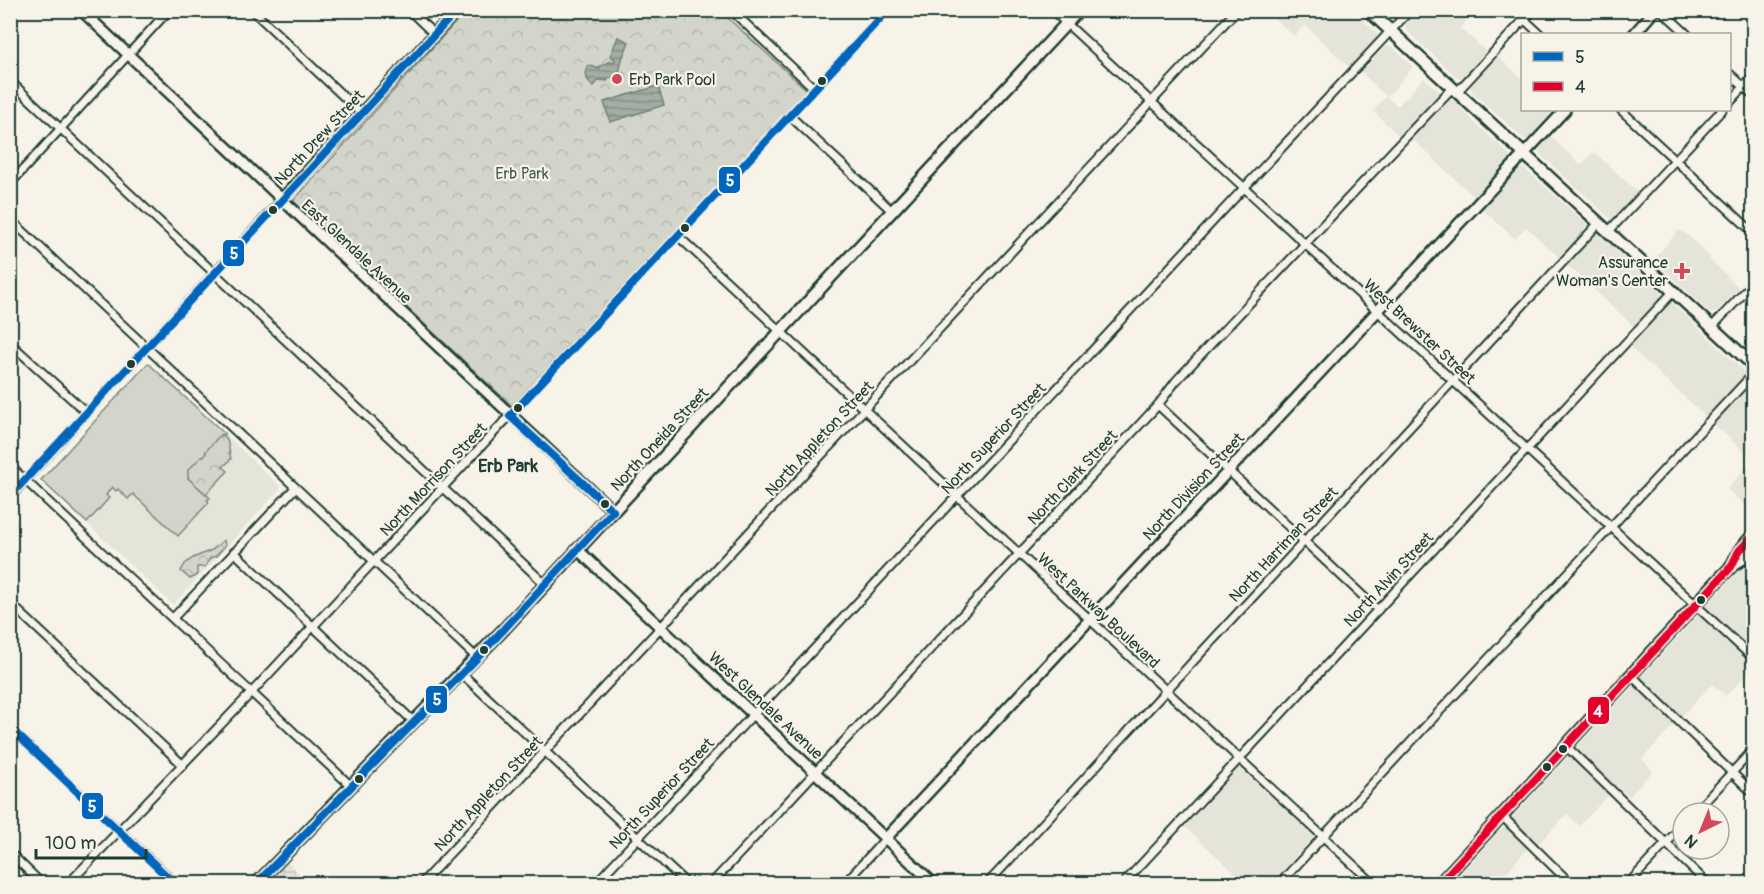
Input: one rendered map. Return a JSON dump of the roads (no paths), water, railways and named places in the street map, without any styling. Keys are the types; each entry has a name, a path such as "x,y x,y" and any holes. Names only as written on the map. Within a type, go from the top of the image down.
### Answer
{"main road":[{"name":"North Oneida Street","path":"256,884 546,585 1079,10"},
{"path":"1368,10 1754,366"},
{"path":"1731,567 1739,551 1754,534"},
{"path":"1439,884 1731,567 1754,549"}],"street":[{"name":"East Glendale Avenue","path":"81,10 613,512"},
{"path":"10,184 169,10"},
{"path":"252,10 361,114"},
{"path":"409,10 434,34"},
{"name":"North Drew Street","path":"10,497 457,10"},
{"path":"731,10 815,88"},
{"name":"North Morrison Street","path":"68,884 252,692 888,10"},
{"name":"West Brewster Street","path":"1052,10 1754,659"},
{"name":"North Appleton Street","path":"421,884 1237,10"},
{"name":"North Superior Street","path":"594,884 1410,10"},
{"path":"1515,10 1539,33"},
{"name":"North Clark Street","path":"711,884 1158,405 1176,381 1305,243 1533,10"},
{"path":"1635,33 1655,10"},
{"path":"1661,10 1686,33"},
{"path":"1731,75 1754,96"},
{"path":"1731,101 1754,76"},
{"path":"10,81 546,585"},
{"name":"North Division Street","path":"844,884 1564,111"},
{"path":"1622,111 1754,233"},
{"path":"1608,232 1721,111"},
{"path":"790,116 892,211"},
{"path":"10,219 477,658"},
{"name":"North Harriman Street","path":"987,884 1599,223"},
{"name":"West Parkway Boulevard","path":"678,236 1374,884"},
{"path":"1711,328 1754,282"},
{"name":"North Alvin Street","path":"1123,884 1673,292"},
{"path":"10,343 87,413"},
{"path":"1279,884 1754,373"},
{"path":"1158,405 1378,610"},
{"path":"10,466 351,786"},
{"path":"173,618 295,488"},
{"name":"West Glendale Avenue","path":"577,549 934,884"},
{"path":"234,552 414,722"},
{"path":"10,603 183,765"},
{"path":"462,674 687,884"},
{"path":"1631,675 1754,794"},
{"path":"10,728 176,884"},
{"path":"1566,746 1708,884"},
{"path":"1705,801 1754,749"},
{"path":"1501,815 1571,884"},
{"path":"1628,884 1671,838"},
{"path":"10,853 42,884"}],"place":[{"name":"Erb Park Pool","path":"617,79"},
{"name":"Assurance Woman's Center","path":"1682,271"}],"district":[{"name":"Erb Park","path":"508,466"}]}
